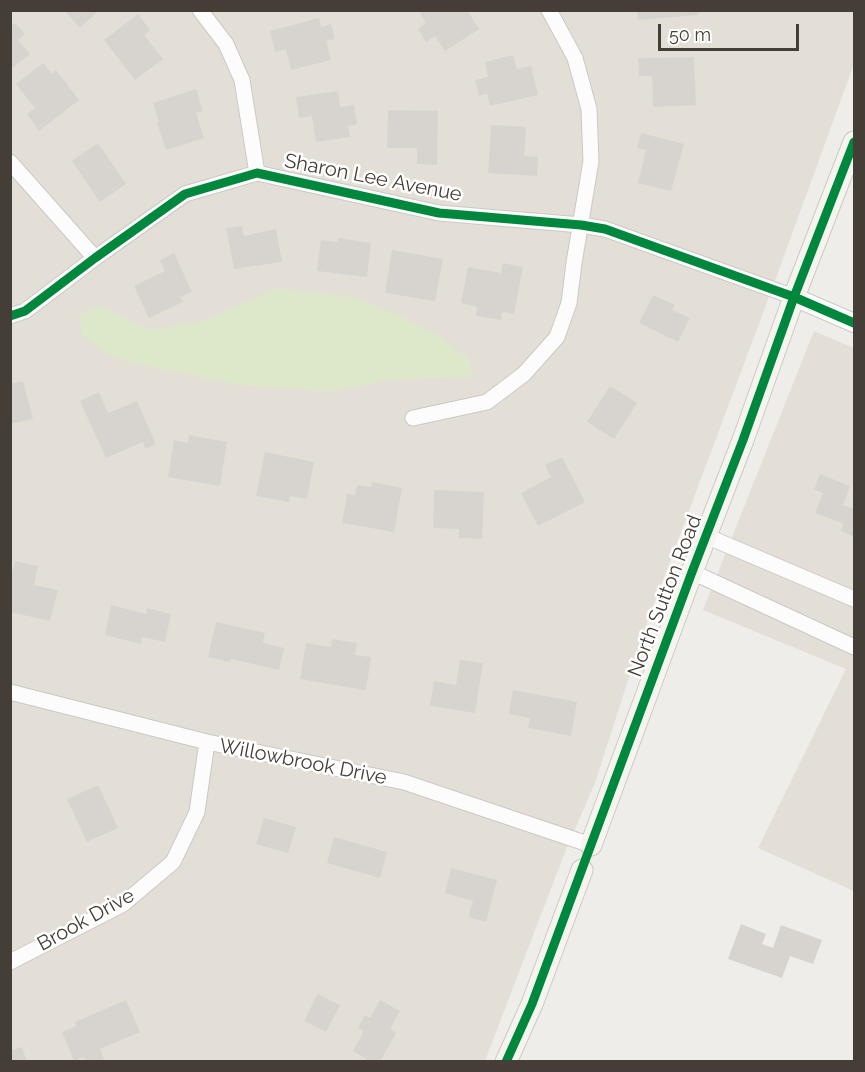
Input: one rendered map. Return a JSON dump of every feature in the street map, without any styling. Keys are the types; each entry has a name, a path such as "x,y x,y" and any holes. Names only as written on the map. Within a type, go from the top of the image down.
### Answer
{"main road":[{"name":"North Sutton Road","path":"591,845 743,440 794,297 855,142"},
{"name":"North Sutton Road","path":"506,1062 532,1004 582,870"}],"street":[{"path":"200,10 226,44 242,80 257,173"},
{"path":"413,418 487,402 524,374 557,337 569,303 591,161 589,109 575,58 549,10"},
{"path":"10,162 95,258"},
{"name":"Sharon Lee Avenue","path":"10,316 25,311 184,194 257,173 439,213 605,229 794,297"},
{"path":"794,297 855,322"},
{"path":"706,536 855,599"},
{"path":"692,572 855,647"},
{"name":"Willowbrook Drive","path":"10,693 207,742 404,782 591,845"},
{"name":"Brook Drive","path":"10,962 123,904 173,862 197,812 207,742"},
{"name":"North Sutton Road","path":"582,870 591,845"}],"shaded area":[{"path":"10,11 854,11 854,64 644,631 595,783 565,852 485,1061 11,1061"},
{"path":"814,331 854,348 854,891 758,848 846,669 703,610"}],"green space":[{"path":"276,288 352,297 398,315 439,336 470,360 472,377 391,379 334,392 239,385 114,358 82,335 79,315 100,306 149,330 204,321"}],"building":[{"path":"64,10 99,10 80,28"},
{"path":"425,10 467,10 479,29 445,51 435,36 426,42 418,29 426,23 420,14"},
{"path":"637,10 698,10 699,15 638,20"},
{"path":"138,14 150,30 144,35 163,59 135,80 104,40"},
{"path":"319,18 321,27 331,24 335,39 326,41 331,60 291,70 286,49 275,52 270,31"},
{"path":"15,23 25,34 18,40 30,54 10,70 10,27"},
{"path":"513,55 517,69 531,66 538,95 490,106 487,94 479,96 475,80 488,77 485,62"},
{"path":"694,57 696,105 653,107 652,76 639,76 638,58"},
{"path":"43,63 52,74 56,70 79,100 39,131 27,114 35,108 16,84"},
{"path":"196,89 203,111 196,113 204,138 166,150 153,103"},
{"path":"338,91 340,107 354,105 357,124 348,126 350,137 316,142 312,116 299,118 296,97"},
{"path":"388,110 438,111 437,165 417,164 417,148 387,148"},
{"path":"491,125 526,127 524,156 538,157 537,176 488,173"},
{"path":"641,133 684,144 671,191 638,183 646,150 637,148"},
{"path":"98,143 126,184 100,202 72,161"},
{"path":"242,226 244,236 276,229 282,262 234,269 226,228"},
{"path":"338,238 371,243 367,277 317,271 321,240 338,242"},
{"path":"392,250 443,259 435,301 385,293"},
{"path":"174,253 192,292 180,297 183,302 149,318 134,286 165,271 160,260"},
{"path":"503,263 523,267 514,314 502,312 501,320 476,316 477,307 461,303 468,267 501,273"},
{"path":"653,295 675,305 672,310 690,318 678,342 639,323"},
{"path":"23,381 33,419 10,424 10,384"},
{"path":"610,386 637,403 614,439 587,422"},
{"path":"99,392 108,413 137,401 156,444 145,449 143,442 106,458 80,401"},
{"path":"189,435 227,442 220,486 168,477 174,440 188,443"},
{"path":"265,452 314,462 307,499 290,496 289,502 256,496"},
{"path":"562,457 585,502 538,526 521,493 551,477 545,465"},
{"path":"820,474 850,486 843,505 854,509 854,537 841,531 844,524 815,513 823,493 814,490"},
{"path":"372,482 402,488 394,532 342,523 347,494 355,495 357,485 371,487"},
{"path":"434,490 484,492 482,539 459,538 459,529 433,528"},
{"path":"15,561 38,566 34,585 58,590 50,621 10,612 10,580"},
{"path":"111,605 146,614 147,608 171,614 165,642 142,637 141,644 105,635"},
{"path":"216,622 265,633 263,643 284,648 279,670 231,659 230,662 208,657"},
{"path":"332,639 357,643 355,655 371,657 366,690 300,679 306,643 331,647"},
{"path":"460,660 483,663 475,713 430,706 434,681 456,685"},
{"path":"513,690 577,702 571,736 528,728 530,718 509,714"},
{"path":"98,785 118,828 87,842 67,799"},
{"path":"264,818 296,827 288,853 256,844"},
{"path":"334,837 387,852 380,878 327,863"},
{"path":"451,868 497,880 486,922 468,917 473,901 445,893"},
{"path":"741,924 766,934 762,944 773,948 781,925 822,940 813,964 790,956 782,978 728,959"},
{"path":"318,994 340,1005 326,1032 304,1021"},
{"path":"126,1000 140,1032 100,1049 104,1059 99,1062 86,1062 84,1057 74,1061 62,1032 76,1026 75,1022"},
{"path":"380,1000 400,1011 390,1029 396,1033 380,1062 371,1062 353,1051 364,1031 358,1028 365,1015 370,1018"},
{"path":"22,1047 27,1062 10,1062 10,1051"}],"cycle path":[{"path":"506,1062 532,1004 743,440 794,297 854,142"},
{"path":"10,316 25,311 185,194 257,173 439,213 605,229 794,297 854,323"}]}
